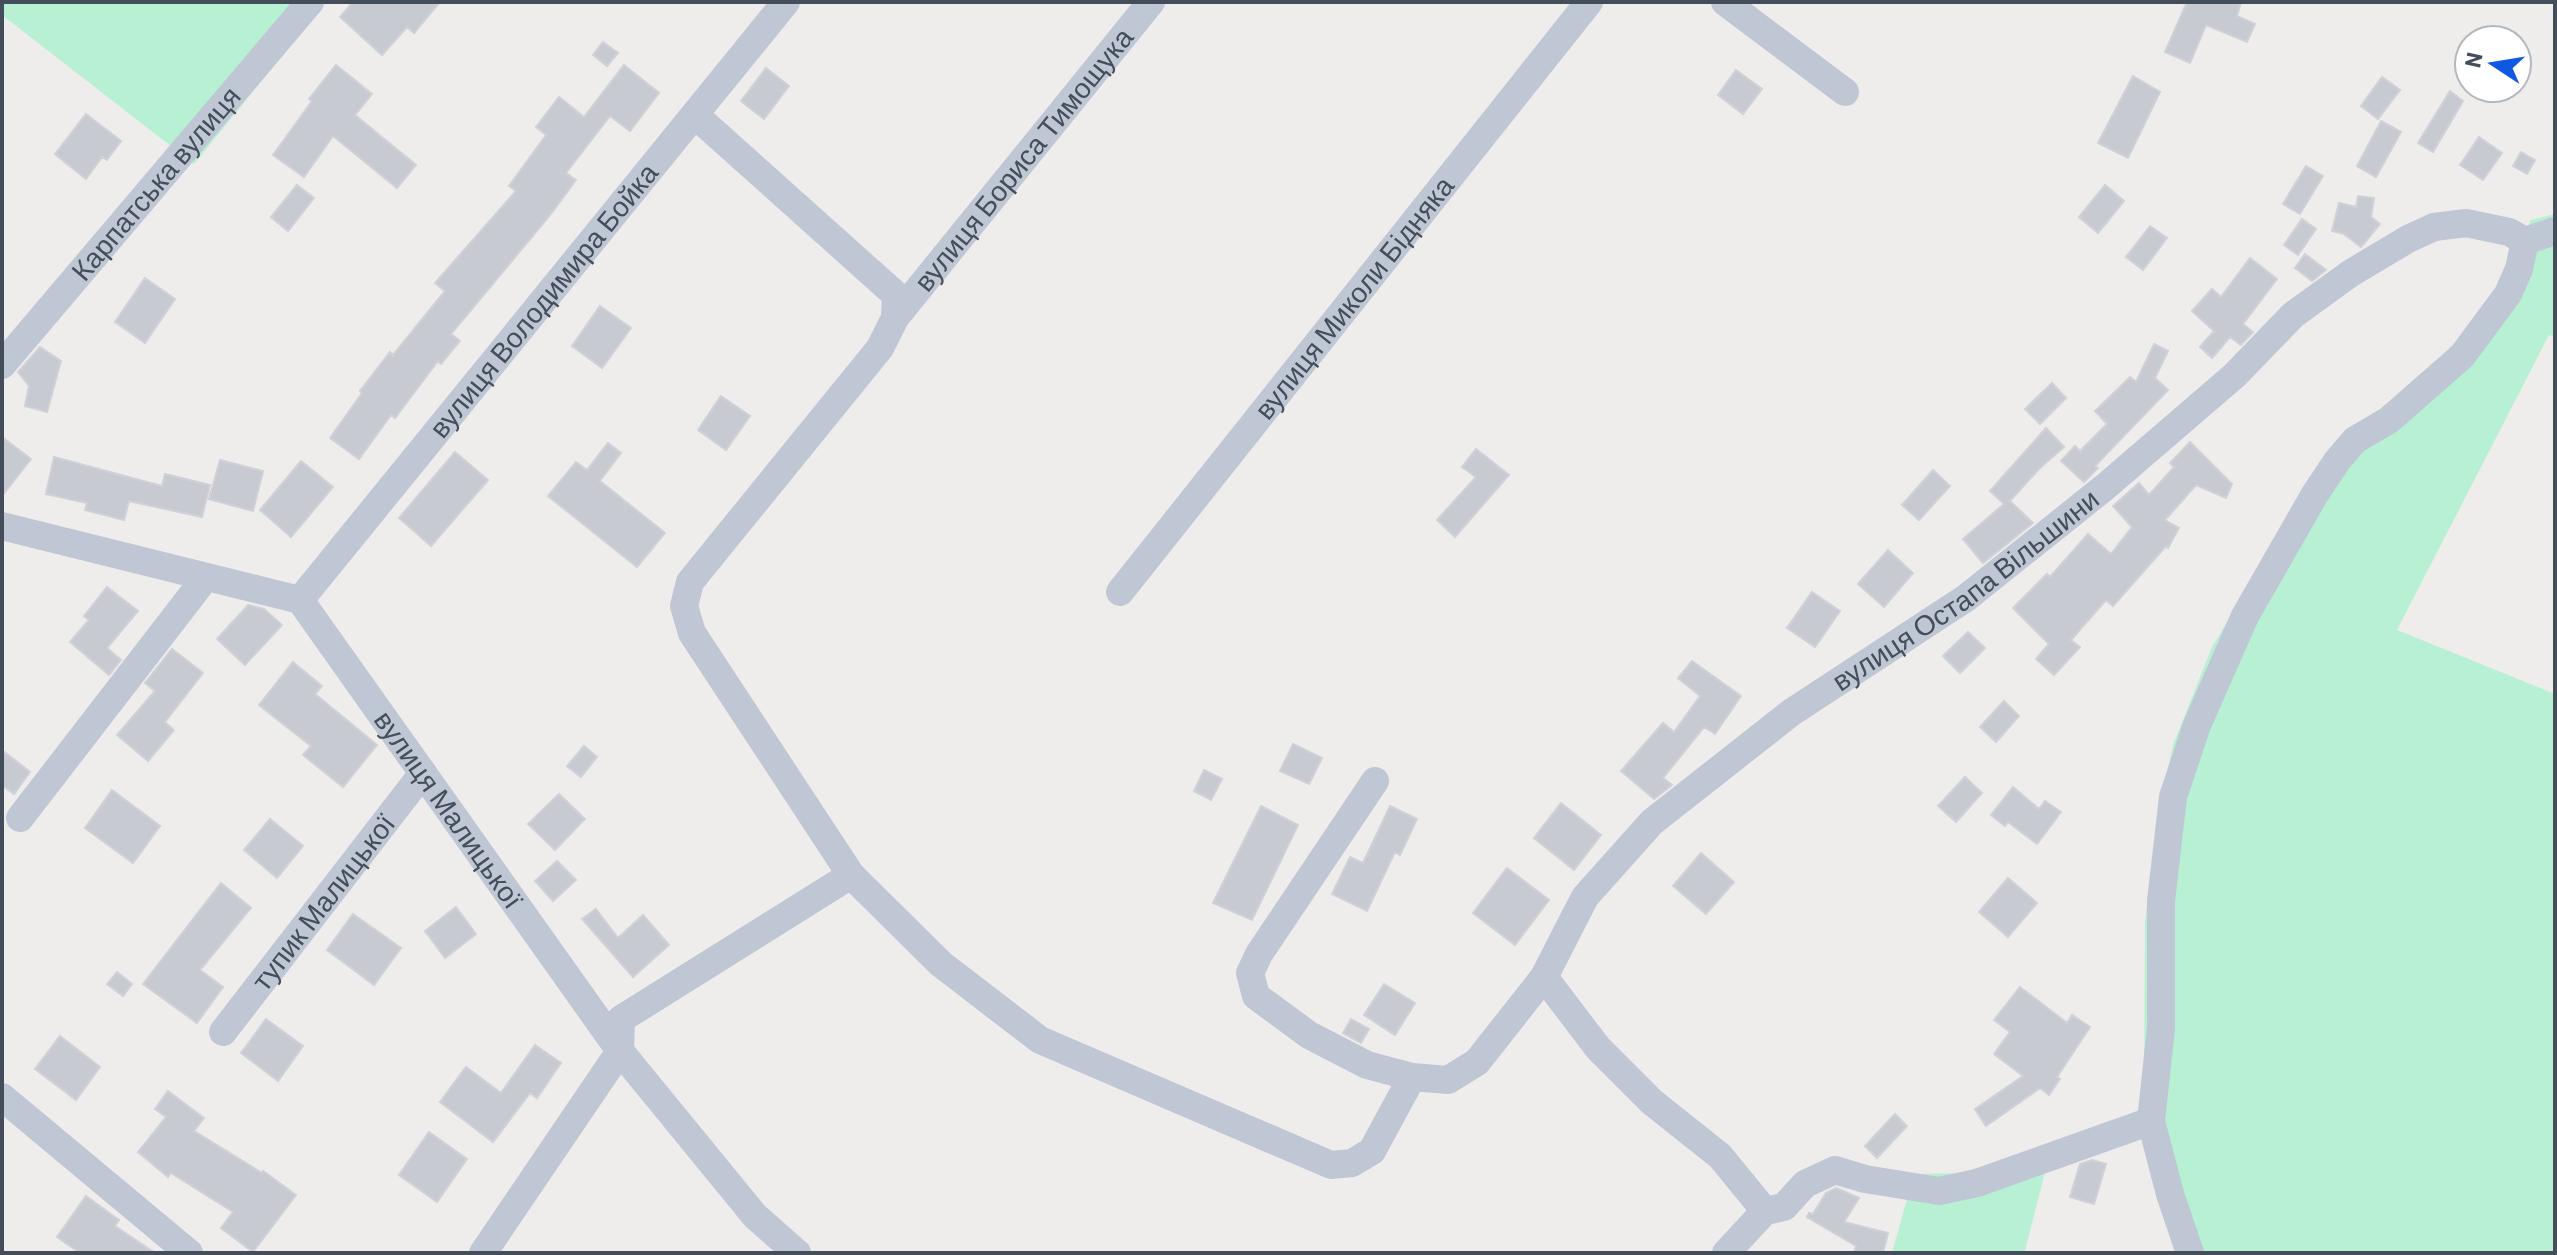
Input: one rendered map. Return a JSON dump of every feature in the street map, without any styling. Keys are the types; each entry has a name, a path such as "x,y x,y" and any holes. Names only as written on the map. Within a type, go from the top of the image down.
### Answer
{"street":[{"name":"Карпатська вулиця","path":"2,365 310,2"},
{"name":"вулиця Володимира Бойка","path":"300,600 786,2"},
{"name":"вулиця Бориса Тимощука","path":"1151,2 895,318 880,348 690,582 684,606 692,633 851,875 941,964 1040,1040 1331,1165 1352,1163 1372,1151 1412,1077"},
{"name":"вулиця Миколи Бідняка","path":"1120,592 1589,2"},
{"path":"1725,2 1845,92"},
{"path":"695,115 896,295 895,318"},
{"name":"вулиця Остапа Вільшини","path":"1412,1077 1448,1080 1477,1062 1544,977 1585,897 1652,822 1792,712 1966,598 2105,487 2235,375 2293,315 2351,273 2434,227 2466,223 2509,232 2525,241"},
{"path":"2190,1253 2170,1194 2151,1121 2161,1028 2161,901 2173,797 2197,725 2245,616 2337,461 2355,440 2389,420 2462,356 2508,294 2519,269 2525,241 2555,231"},
{"path":"2,526 300,600"},
{"path":"20,818 206,577"},
{"name":"вулиця Малицької","path":"300,600 620,1051 755,1216 797,1253"},
{"name":"тупик Малицької","path":"223,1032 423,773"},
{"path":"1375,781 1259,954 1250,973 1256,996 1309,1035 1367,1065 1412,1077"},
{"path":"483,1253 620,1051 621,1019 851,875"},
{"path":"1544,977 1598,1048 1652,1102 1720,1156 1765,1211"},
{"path":"2,1097 189,1253"},
{"path":"1726,1253 1765,1211 1784,1207 1805,1184 1835,1170 1865,1179 1939,1191 1977,1183 2151,1121"}],"green space":[{"path":"2,2 326,2 194,164 2,15"},
{"path":"2555,214 2555,337 2549,335 2397,630 2555,694 2555,1253 2187,1253 2144,1085 2145,922 2156,829 2173,745 2212,647 2326,459 2474,327 2502,287 2531,220"},
{"path":"2052,1145 2025,1250 2027,1253 1892,1253 1914,1174 1960,1173"}],"building":[{"path":"353,2 440,2 414,33 407,27 382,55 340,17"},
{"path":"2187,2 2241,2 2237,16 2255,24 2247,42 2206,25 2190,63 2165,52"},
{"path":"603,42 618,53 607,66 593,55"},
{"path":"336,65 372,94 355,115 416,165 397,188 333,136 304,177 273,155 312,101 309,99"},
{"path":"624,65 659,93 630,131 610,116 566,173 576,180 451,334 460,341 441,364 438,361 395,418 391,415 359,459 330,438 390,352 393,355 445,291 435,283 516,191 509,186 546,135 536,127 559,97 584,117"},
{"path":"766,68 789,86 764,119 741,101"},
{"path":"1736,70 1762,89 1743,114 1718,95"},
{"path":"2133,76 2160,92 2128,158 2098,143"},
{"path":"2382,77 2400,90 2378,119 2361,106"},
{"path":"2450,91 2453,93 2453,104 2461,104 2433,152 2418,143"},
{"path":"86,114 121,141 107,160 102,157 86,179 55,154"},
{"path":"2381,121 2401,132 2376,177 2357,166"},
{"path":"2479,137 2502,153 2483,180 2460,165"},
{"path":"2521,152 2535,160 2527,174 2513,166"},
{"path":"2306,166 2323,176 2300,214 2283,204"},
{"path":"297,185 314,198 288,231 271,217"},
{"path":"2105,185 2124,201 2098,233 2079,217"},
{"path":"2358,196 2374,198 2371,217 2380,224 2361,247 2344,234 2332,231 2339,203 2356,207"},
{"path":"2302,219 2316,229 2298,255 2284,245"},
{"path":"2150,226 2167,238 2143,270 2126,257"},
{"path":"2305,254 2326,270 2312,281 2295,268"},
{"path":"2250,258 2277,279 2243,324 2253,332 2241,345 2230,337 2212,358 2200,347 2214,331 2192,311 2212,289 2221,297"},
{"path":"145,278 175,299 145,343 115,322"},
{"path":"600,306 631,328 602,368 572,346"},
{"path":"2154,344 2168,351 2155,378 2168,390 2095,466 2098,468 2084,482 2061,461 2075,446 2080,451 2107,424 2095,411 2130,377 2136,382"},
{"path":"40,347 61,361 47,412 25,406 29,386 18,372"},
{"path":"2052,383 2066,398 2040,424 2025,409"},
{"path":"721,396 750,416 726,450 698,430"},
{"path":"2046,428 2064,447 2010,501 2033,523 1983,563 1963,539 2004,504 1990,491"},
{"path":"2,437 31,459 2,496"},
{"path":"2190,442 2232,484 2226,498 2196,485 2165,520 2179,528 2168,548 2166,546 2113,606 2106,600 2071,640 2080,647 2054,675 2036,659 2049,644 2013,608 2047,574 2050,577 2088,534 2111,554 2132,527 2113,506 2139,483 2149,495 2174,467 2170,463"},
{"path":"608,443 621,453 600,481 665,533 637,567 548,496 576,462 587,470"},
{"path":"1476,449 1509,475 1455,537 1437,520 1476,477 1462,467"},
{"path":"455,452 488,480 431,546 399,518"},
{"path":"54,457 162,486 165,474 210,485 202,517 129,501 124,520 85,510 87,503 46,494"},
{"path":"220,460 263,471 253,511 209,499"},
{"path":"301,461 333,487 291,537 260,510"},
{"path":"1933,470 1950,486 1919,520 1902,505"},
{"path":"1888,550 1913,573 1884,607 1858,584"},
{"path":"107,587 138,611 107,648 121,660 109,675 70,642 89,620 84,616"},
{"path":"1812,592 1840,611 1815,647 1787,628"},
{"path":"248,605 264,609 282,625 245,665 217,639"},
{"path":"1968,632 1985,648 1960,673 1943,656"},
{"path":"172,649 203,673 165,722 174,730 148,761 117,735 155,691 145,683"},
{"path":"1692,661 1741,696 1715,734 1704,727 1663,778 1672,785 1654,799 1621,771 1663,723 1674,732 1700,696 1678,678"},
{"path":"293,662 322,686 315,694 377,745 343,787 303,755 311,746 259,705"},
{"path":"2004,701 2019,716 1996,742 1980,727"},
{"path":"1293,744 1322,758 1309,784 1280,771"},
{"path":"584,746 597,757 581,777 567,766"},
{"path":"2,750 30,772 14,794 2,785"},
{"path":"1204,770 1222,779 1211,800 1194,791"},
{"path":"1965,777 1982,793 1956,822 1938,806"},
{"path":"2013,787 2039,809 2045,801 2061,812 2037,844 2008,822 2005,826 1991,815"},
{"path":"112,790 160,826 133,863 85,828"},
{"path":"559,794 585,819 555,850 528,824"},
{"path":"1561,803 1601,835 1574,870 1534,838"},
{"path":"1261,806 1298,825 1252,920 1213,903"},
{"path":"1390,806 1417,819 1400,855 1395,852 1367,911 1332,894 1350,857 1363,863"},
{"path":"270,819 303,846 277,878 244,850"},
{"path":"1701,853 1734,882 1706,914 1673,886"},
{"path":"557,861 576,880 553,901 535,881"},
{"path":"1507,868 1549,900 1515,945 1473,913"},
{"path":"2008,878 2037,903 2008,937 1979,912"},
{"path":"221,883 251,908 200,970 223,987 197,1023 143,984"},
{"path":"456,907 476,934 445,958 425,931"},
{"path":"596,909 618,938 643,915 669,945 633,977 582,919"},
{"path":"353,914 401,948 374,985 327,950"},
{"path":"117,972 132,984 123,996 107,984"},
{"path":"1384,984 1415,1003 1395,1035 1364,1015"},
{"path":"2020,987 2067,1023 2072,1015 2090,1027 2057,1077 2060,1079 2049,1095 2040,1088 1986,1126 1975,1109 2023,1076 1994,1054 2010,1032 1994,1020"},
{"path":"266,1019 303,1046 278,1081 241,1053"},
{"path":"1351,1019 1369,1029 1361,1043 1343,1033"},
{"path":"60,1036 100,1067 76,1100 35,1069"},
{"path":"535,1045 561,1063 537,1098 530,1093 493,1142 440,1102 466,1067 501,1093"},
{"path":"168,1091 204,1118 194,1131 263,1171 296,1195 253,1252 221,1228 233,1212 171,1173 168,1177 138,1152 166,1117 155,1109"},
{"path":"1895,1114 1907,1126 1877,1158 1865,1146"},
{"path":"429,1132 467,1159 437,1202 399,1175"},
{"path":"2092,1160 2106,1164 2094,1204 2070,1197 2080,1164"},
{"path":"1836,1188 1859,1198 1844,1222 1888,1233 1883,1253 1854,1253 1856,1246 1807,1217 1809,1213 1813,1214 1826,1193"},
{"path":"86,1196 119,1220 115,1226 155,1253 80,1253 57,1237"}]}
